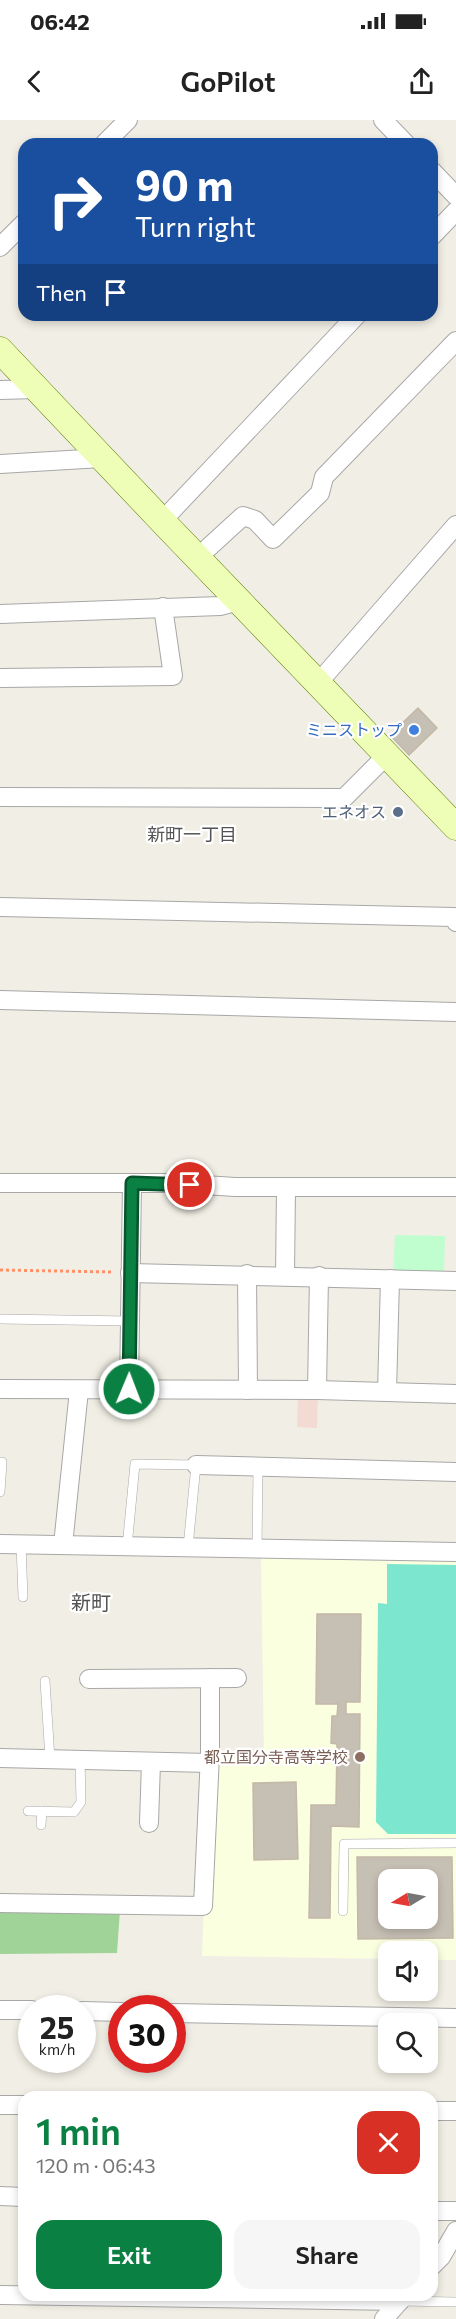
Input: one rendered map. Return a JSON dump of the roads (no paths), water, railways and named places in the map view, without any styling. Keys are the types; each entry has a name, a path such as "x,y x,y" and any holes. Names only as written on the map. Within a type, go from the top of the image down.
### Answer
{"street":[{"path":"110,138 128,120"},
{"path":"382,120 400,138"},
{"path":"438,177 456,196"},
{"path":"438,230 456,211"},
{"path":"0,247 18,230"},
{"path":"162,522 351,321"},
{"path":"197,558 243,516 255,520 273,539 320,493 324,477 456,341"},
{"path":"0,350 456,827"},
{"path":"0,390 37,389"},
{"path":"0,464 102,458"},
{"path":"318,683 456,525"},
{"path":"0,614 220,606 239,601"},
{"path":"0,678 173,676 163,607"},
{"path":"0,796 344,798 387,755"},
{"path":"0,907 454,917 456,922"},
{"path":"0,1000 456,1012"},
{"path":"0,1183 132,1183 286,1188 456,1187"},
{"path":"129,1389 132,1183"},
{"path":"285,1275 286,1188"},
{"path":"130,1273 247,1274 456,1281"},
{"path":"247,1274 248,1390"},
{"path":"317,1390 319,1276"},
{"path":"387,1392 390,1279"},
{"path":"0,1389 317,1390 456,1394"},
{"path":"63,1545 79,1390"},
{"path":"196,1465 456,1472"},
{"path":"0,1544 456,1552"},
{"path":"0,1903 203,1906 210,1678"},
{"path":"89,1679 237,1678"},
{"path":"0,1758 209,1763"},
{"path":"149,1823 151,1762"},
{"path":"0,2010 18,2010"},
{"path":"186,2013 456,2019"},
{"path":"0,2104 18,2105"},
{"path":"438,2111 456,2111"},
{"path":"0,2196 18,2197"},
{"path":"438,2211 456,2211"},
{"path":"438,2260 456,2231"},
{"path":"0,2295 18,2295"},
{"path":"384,2319 399,2301"}],"lane":[{"path":"0,1319 130,1321"},
{"path":"0,1462 2,1462 0,1492"},
{"path":"127,1546 135,1464 196,1465 188,1547"},
{"path":"257,1549 258,1468"},
{"path":"21,1544 23,1597"},
{"path":"45,1681 50,1759"},
{"path":"28,1811 74,1812 81,1802 80,1759"},
{"path":"41,1825 42,1811"},
{"path":"343,1911 344,1844 456,1843"},
{"path":"438,2301 456,2302"}],"place":[{"name":"ミニストップ","path":"414,730"},
{"name":"エネオス","path":"398,812"},
{"name":"都立国分寺高等学校","path":"360,1757"}],"district":[{"name":"新町一丁目","path":"192,835"},
{"name":"新町","path":"91,1603"}]}
